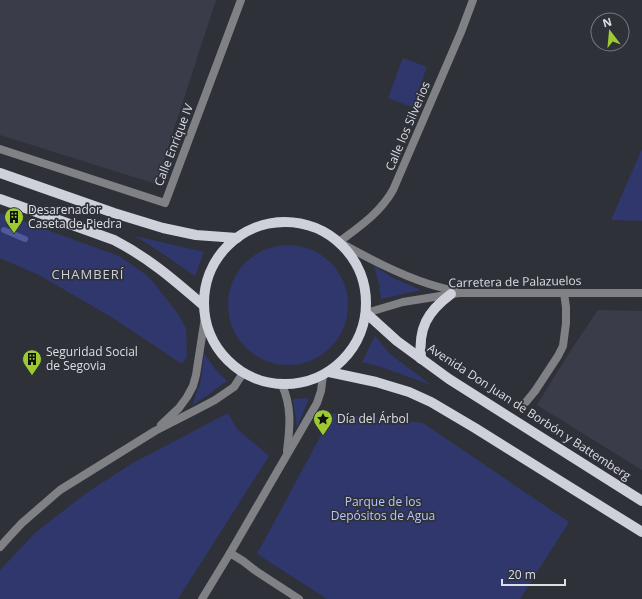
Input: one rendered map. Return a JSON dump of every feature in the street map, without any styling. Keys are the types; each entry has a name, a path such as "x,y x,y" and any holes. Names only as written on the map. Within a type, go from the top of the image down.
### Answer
{"main road":[{"path":"0,172 114,213 163,228 196,235 237,238"},
{"path":"0,199 114,240 146,259 173,279 203,305"},
{"path":"289,222 310,226 339,242 351,256 361,274 367,303 364,325 360,336 347,356 339,365 326,373 313,380 303,383 282,385 270,383 258,380 233,367 217,349 211,339 203,305 207,280 219,256 227,246 246,232 267,224 289,222"},
{"path":"421,359 420,339 430,313 440,302 455,293"},
{"name":"Avenida Don Juan de Borbón y Battemberg","path":"366,313 397,341 449,379 642,500"},
{"path":"326,373 376,382 409,392 431,402 482,432 642,532"}],"street":[{"name":"Calle Enrique IV","path":"0,149 165,202 241,0"},
{"name":"Calle los Silverios","path":"339,242 358,229 376,212 387,200 393,190 461,32 473,0"},
{"path":"339,242 406,275 455,293"},
{"name":"Carretera de Palazuelos","path":"366,313 403,302 455,293 642,293"},
{"name":"Avenida Don Juan de Borbón y Battemberg","path":"526,402 535,391 563,346 566,323 564,293"},
{"path":"155,431 179,408 187,397 196,375 205,317"},
{"path":"0,547 22,523 60,490 155,431 215,400 234,387 243,373"},
{"path":"202,599 317,403 326,373"},
{"path":"282,385 290,412 290,431 287,455"},
{"path":"230,552 299,599"}],"shaded area":[{"path":"0,0 216,0 156,184 0,135"},
{"path":"598,310 642,311 642,470 537,405"}],"green space":[{"path":"403,58 427,67 412,107 388,98"},
{"path":"642,149 642,221 611,220"},
{"path":"0,213 119,256 148,276 176,311 186,328 187,355 182,364 113,318 41,276 0,258"},
{"path":"135,236 204,252 195,276 166,256"},
{"path":"288,245 311,249 331,262 344,282 348,305 344,328 331,348 311,361 288,365 265,361 245,348 232,328 228,305 232,282 245,262 265,249"},
{"path":"374,266 395,279 421,290 381,299"},
{"path":"375,336 390,354 431,385 381,367 362,362"},
{"path":"204,353 215,369 227,381 192,406 201,381"},
{"path":"309,398 297,428 293,399"},
{"path":"228,413 237,429 269,456 178,599 0,599 0,570 35,533 85,494 131,464"},
{"name":"Parque de los Depósitos de Agua","path":"333,413 423,423 569,522 520,599 327,599 257,554"}],"waterway":[{"path":"4,230 25,239"}],"place":[{"name":"Desarenador Caseta de Piedra","path":"14,234"},
{"name":"Seguridad Social de Segovia","path":"32,376"},
{"name":"Día del Árbol","path":"323,436"}],"district":[{"name":"CHAMBERÍ","path":"88,274"}]}
